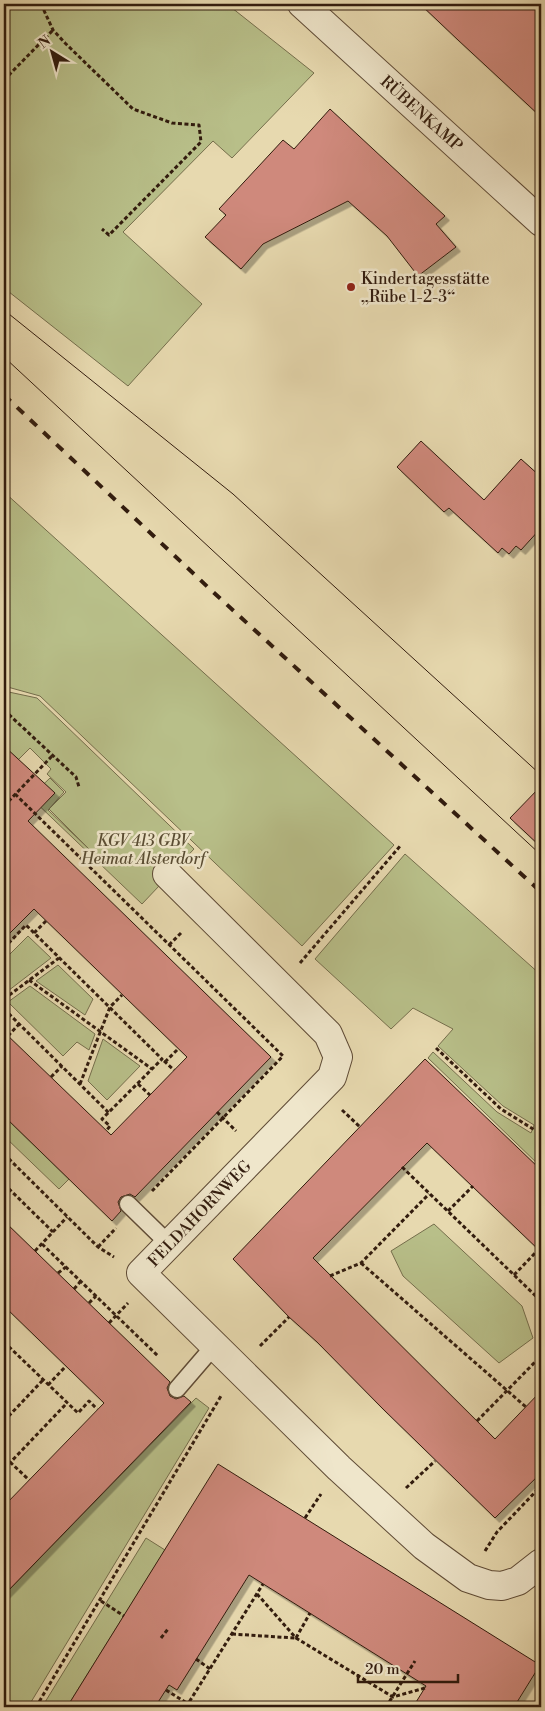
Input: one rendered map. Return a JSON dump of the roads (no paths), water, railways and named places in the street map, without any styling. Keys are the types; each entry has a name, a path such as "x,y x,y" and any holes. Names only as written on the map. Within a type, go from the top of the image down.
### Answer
{"street":[{"name":"RÜBENKAMP","path":"302,4 541,222"},
{"name":"FELDAHORNWEG","path":"167,874 328,1034 338,1057 332,1077 140,1273 339,1468 424,1546 468,1578 489,1585 502,1586 518,1581 541,1564"}],"lane":[{"path":"131,1207 169,1244"},
{"path":"177,1388 214,1346"}],"tram line":[{"path":"4,310 233,494 541,775"},
{"path":"4,357 541,855"}],"railway":[{"path":"4,395 212,591 541,892"}],"place":[{"name":"Kindertagesstätte „Rübe 1-2-3“","path":"351,287"}],"park label":[{"name":"KGV 413 GBV Heimat Alsterdorf","path":"143,849"}]}
